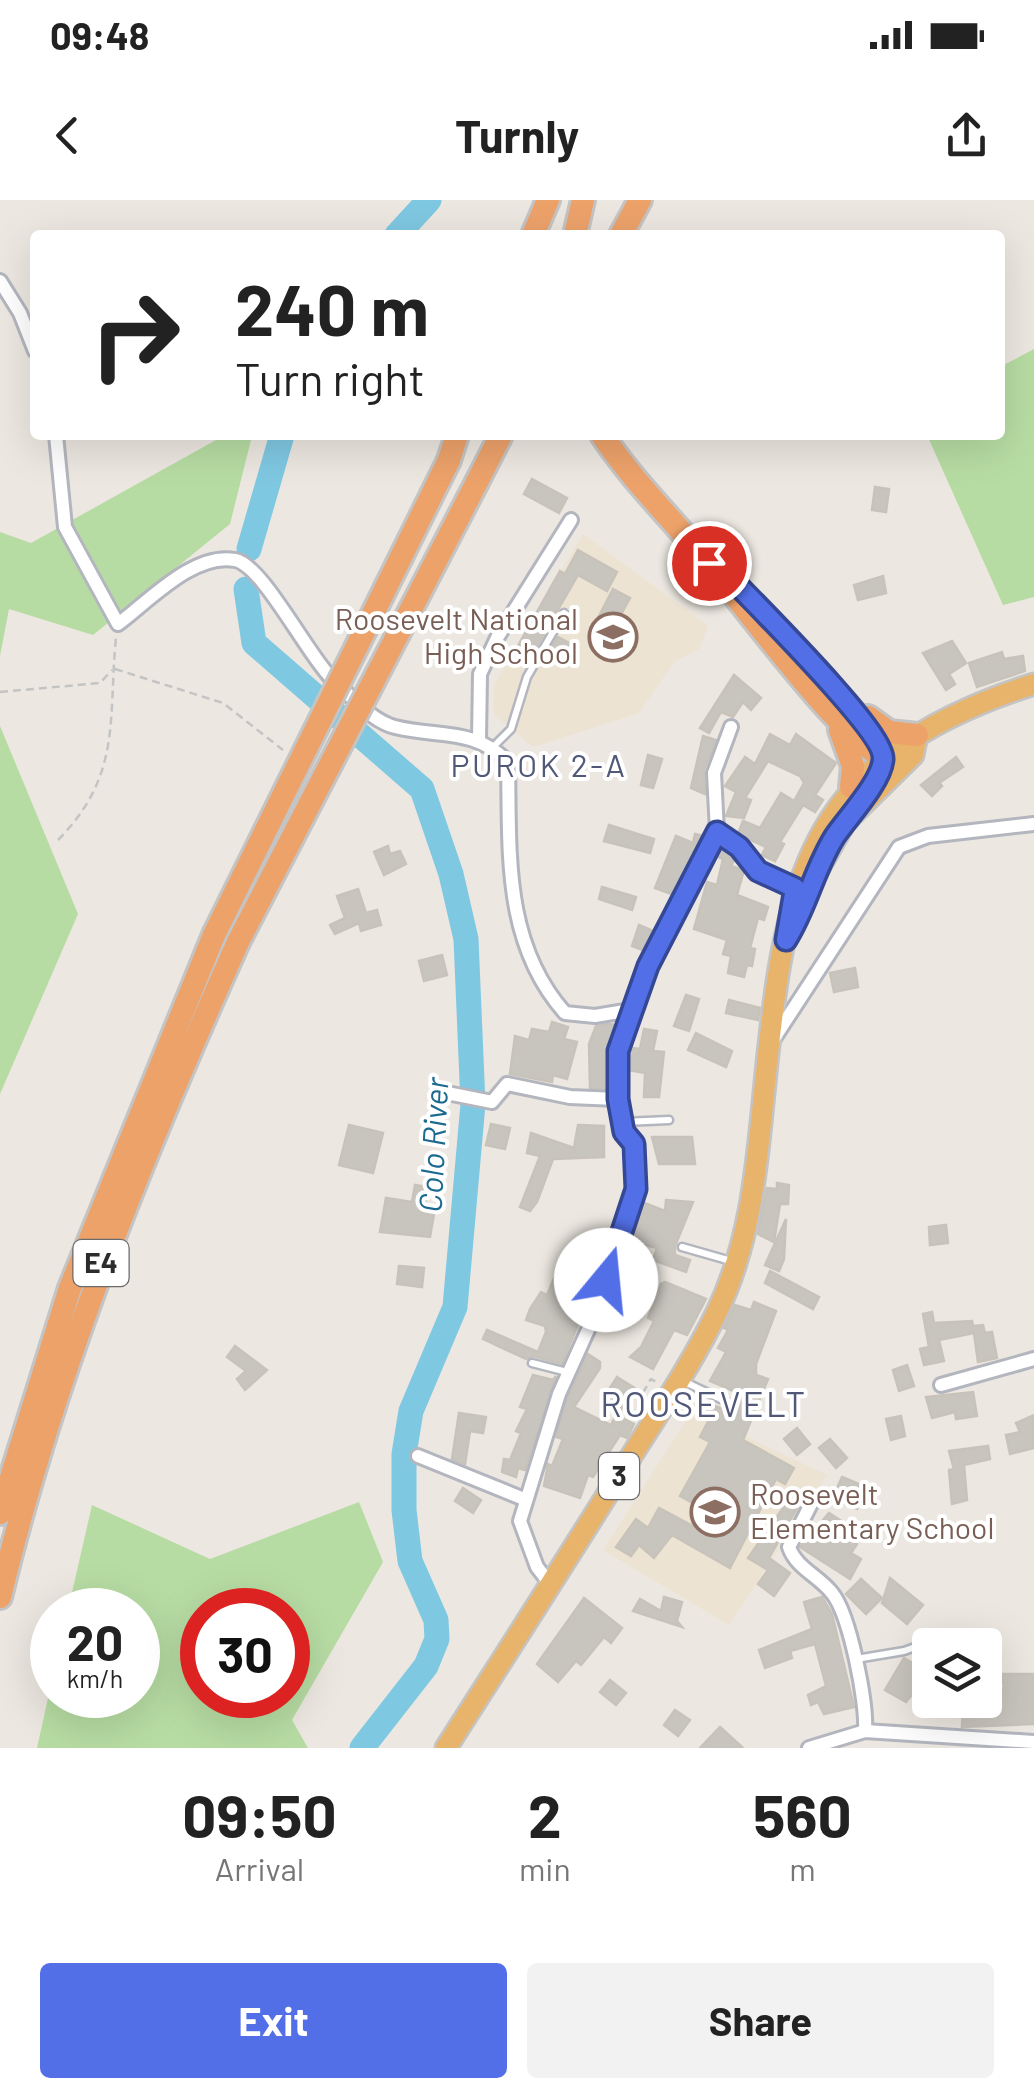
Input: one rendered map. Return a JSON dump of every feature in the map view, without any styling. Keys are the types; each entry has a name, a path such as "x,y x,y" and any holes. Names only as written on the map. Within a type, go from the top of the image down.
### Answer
{"highway":[{"path":"535,230 548,200"},
{"path":"576,230 583,200"},
{"path":"624,230 640,200"},
{"name":"E4","path":"0,1513 70,1288 456,440"},
{"name":"E4","path":"0,1597 28,1480 90,1290 226,939 498,440"},
{"path":"606,440 640,488 709,563 721,568 836,703 880,743 884,757 879,775 855,797"},
{"name":"3","path":"884,757 944,718 1034,684"},
{"path":"836,703 890,732 917,735"},
{"path":"836,703 850,751 855,797"},
{"name":"3","path":"446,1748 679,1380 718,1310 737,1263 754,1188 769,1046 795,888 811,847 855,797 913,755 917,735"},
{"name":"3","path":"786,940 821,860 855,797"}],"street":[{"path":"0,281 30,339"},
{"path":"56,440 65,527 118,624 200,563 236,560 256,570 321,671 368,712 392,726 479,739 508,762 508,864 514,909 540,979 564,1012 595,1016 632,1010"},
{"path":"479,739 480,674 497,638 571,520"},
{"path":"551,1585 536,1566 520,1521 524,1499 568,1373 601,1300 636,1189 634,1144 622,1122 618,1099 618,1051 663,934 717,832 714,774 731,727"},
{"path":"769,1046 899,847 928,836 1034,824"},
{"path":"717,832 739,847 758,871 795,888"},
{"path":"450,1094 492,1102 507,1084 570,1096 618,1099"},
{"path":"940,1384 1034,1359"},
{"path":"418,1456 524,1499"},
{"path":"813,1500 789,1547 799,1563 832,1592 844,1612 866,1712 865,1731"},
{"path":"808,1748 865,1731 1034,1742"}],"lane":[{"path":"493,748 511,728 526,678 564,613"},
{"path":"622,1122 670,1120"},
{"path":"682,1248 737,1263"},
{"path":"532,1362 568,1373"},
{"path":"679,1380 727,1402"},
{"path":"854,1659 912,1648"}],"path":[{"path":"58,840 85,813 100,778 110,732 118,624"},
{"path":"0,692 100,683 113,669"},
{"path":"113,669 223,703 283,750"},
{"path":"651,1379 641,1396 672,1415"}],"shaded area":[{"name":"Roosevelt National High School","path":"583,534 708,626 699,649 674,662 639,713 533,747 494,714 494,685"},
{"name":"Roosevelt Elementary School","path":"692,1411 827,1475 729,1625 603,1550"}],"green space":[{"path":"1034,349 1034,597 1003,605 929,440 1005,440 1005,364"},
{"path":"216,440 251,440 230,524 93,635 9,609 0,656 0,532 31,543"},
{"path":"0,726 78,914 0,1094"},
{"path":"359,1502 383,1562 310,1689 310,1588 180,1588 180,1718 293,1718 308,1748 37,1748 44,1718 160,1718 160,1588 73,1588 92,1505 210,1559"}],"building":[{"path":"532,479 567,498 559,513 524,494"},
{"path":"875,487 889,489 886,512 872,510"},
{"path":"578,550 617,572 607,591 578,575 529,660 514,653 560,571 565,574"},
{"path":"883,576 886,593 858,600 854,585"},
{"path":"613,589 630,598 614,627 598,618"},
{"path":"558,637 575,646 565,662 549,652"},
{"path":"952,641 966,663 949,674 955,684 946,690 923,653"},
{"path":"1002,652 1004,659 1023,656 1025,671 977,687 969,663"},
{"path":"734,675 761,698 751,710 743,702 733,717 721,712 709,733 700,728"},
{"path":"770,734 790,745 796,734 836,763 815,795 823,800 815,812 803,805 780,842 784,844 775,861 762,855 766,847 738,834 743,821 760,828 781,793 794,801 804,783 800,776 768,761 745,798 751,800 744,818 726,816 736,792 725,786 745,757 755,764"},
{"path":"703,736 716,740 704,770 705,794 691,788"},
{"path":"648,755 662,759 653,788 641,785"},
{"path":"956,757 963,767 939,783 942,786 932,796 921,785"},
{"path":"609,825 654,839 650,853 604,841"},
{"path":"695,834 704,836 671,894 655,888 676,836 693,843"},
{"path":"388,846 390,854 400,851 406,864 384,875 374,852"},
{"path":"721,847 735,858 731,866 744,870 737,895 768,907 764,920 758,918 750,948 755,949 752,966 747,965 744,977 728,973 731,956 723,954 727,940 694,929 707,882 717,885 723,859 716,856"},
{"path":"602,887 636,897 632,910 599,899"},
{"path":"358,889 366,913 377,910 381,925 361,931 359,923 335,934 330,925 345,918 337,896"},
{"path":"639,925 653,931 645,951 632,946"},
{"path":"442,955 447,975 424,981 419,961"},
{"path":"855,968 858,987 834,992 830,973"},
{"path":"686,995 699,999 689,1031 674,1026"},
{"path":"729,1000 760,1008 758,1020 726,1013"},
{"path":"552,1022 568,1027 564,1039 577,1042 567,1079 553,1075 552,1082 510,1074 515,1036 529,1040 532,1029 549,1032"},
{"path":"617,1025 609,1050 607,1089 590,1088 589,1044 596,1026"},
{"path":"644,1029 657,1031 653,1051 664,1052 659,1097 644,1097 645,1073 628,1070 631,1048 640,1049"},
{"path":"696,1033 732,1051 726,1067 688,1050"},
{"path":"491,1124 510,1128 505,1149 486,1145"},
{"path":"349,1125 383,1133 373,1173 339,1165"},
{"path":"578,1125 604,1126 604,1157 553,1159 537,1202 530,1211 520,1207 540,1156 527,1153 531,1133 574,1148"},
{"path":"652,1137 692,1137 695,1164 659,1164"},
{"path":"777,1183 789,1185 788,1204 780,1204 774,1242 758,1234 767,1188 777,1189"},
{"path":"415,1185 428,1187 424,1212 434,1214 430,1237 380,1232 386,1198 412,1202"},
{"path":"666,1200 693,1202 675,1246 675,1255 690,1260 686,1272 653,1260 657,1248 634,1242 642,1202 665,1211"},
{"path":"786,1219 784,1259 779,1271 765,1265"},
{"path":"946,1225 948,1243 930,1245 929,1227"},
{"path":"577,1255 602,1265 562,1364 533,1356 526,1359 483,1339 487,1330 538,1352 545,1326 526,1320 530,1309 541,1292 547,1295 558,1269 570,1274"},
{"path":"399,1266 424,1268 422,1287 397,1284"},
{"path":"770,1271 819,1297 813,1309 765,1283"},
{"path":"665,1282 706,1299 687,1335 674,1330 653,1369 630,1357 641,1347 654,1321 648,1318"},
{"path":"754,1302 776,1311 756,1364 756,1375 768,1379 743,1440 794,1468 785,1484 776,1479 730,1568 672,1535 654,1558 639,1545 631,1556 616,1547 636,1519 648,1528 659,1508 702,1531 711,1513 680,1496 710,1442 700,1437 711,1416 706,1414 710,1404 729,1411 738,1393 710,1381 726,1352 718,1348 728,1330 724,1328 735,1305 751,1310"},
{"path":"932,1312 934,1323 972,1321 973,1326 983,1325 985,1333 992,1332 997,1358 978,1362 974,1333 939,1340 944,1361 924,1365 920,1349 929,1347 923,1314"},
{"path":"235,1346 267,1370 245,1390 237,1379 246,1371 227,1357"},
{"path":"588,1354 600,1362 600,1368 574,1407 611,1425 616,1415 634,1424 627,1438 620,1435 593,1477 588,1475 580,1498 544,1486 548,1464 552,1466 563,1439 556,1437 568,1398"},
{"path":"907,1365 914,1386 899,1391 893,1370"},
{"path":"533,1375 553,1380 556,1376 525,1470 518,1468 516,1477 502,1472 504,1459 510,1460 521,1433 516,1431 527,1409 520,1407"},
{"path":"617,1377 636,1389 623,1409 604,1397"},
{"path":"973,1392 977,1416 956,1419 955,1412 932,1418 926,1397"},
{"path":"459,1413 486,1417 483,1433 470,1431 465,1464 452,1459"},
{"path":"1034,1415 1034,1448 1010,1454 1006,1435 1020,1432 1016,1423"},
{"path":"901,1416 905,1436 891,1440 886,1419"},
{"path":"797,1428 810,1444 797,1455 784,1439"},
{"path":"830,1439 847,1458 836,1468 819,1448"},
{"path":"988,1446 990,1459 964,1465 967,1500 952,1504 949,1470 954,1469 949,1451"},
{"path":"842,1477 866,1487 857,1509 832,1499"},
{"path":"463,1488 481,1500 473,1513 455,1501"},
{"path":"795,1491 804,1496 769,1558 790,1573 774,1596 758,1584 768,1570 748,1558"},
{"path":"829,1513 852,1528 846,1537 857,1544 851,1553 861,1559 850,1579 800,1547"},
{"path":"890,1578 923,1605 907,1624 882,1603"},
{"path":"861,1579 882,1598 866,1614 846,1594"},
{"path":"664,1597 682,1602 677,1621 682,1627 633,1611 640,1599 661,1611"},
{"path":"822,1597 832,1614 854,1707 824,1714 818,1702 811,1705 808,1695 826,1686 815,1644 790,1651 792,1658 765,1668 759,1650 812,1629 804,1602"},
{"path":"584,1598 622,1628 611,1643 604,1637 581,1665 576,1661 558,1682 537,1664"},
{"path":"904,1658 912,1663 912,1695 906,1702 885,1690"},
{"path":"1002,1674 1034,1674 1034,1724 962,1727 962,1718 1002,1718"},
{"path":"610,1680 626,1693 616,1705 600,1692"},
{"path":"675,1710 690,1720 678,1736 664,1725"},
{"path":"720,1727 743,1748 700,1748"}],"waterway":[{"name":"Colo River","path":"402,230 429,200"},
{"name":"Colo River","path":"249,549 281,440"},
{"name":"Colo River","path":"246,589 254,643 422,789 451,874 466,939 473,1104 455,1307 411,1411 404,1454 404,1510 410,1561 436,1620 437,1639 426,1666 362,1748"}],"place":[{"name":"Roosevelt National High School","path":"613,637"},
{"name":"Roosevelt Elementary School","path":"715,1512"}],"district":[{"name":"PUROK 2-A","path":"539,766"},
{"name":"ROOSEVELT","path":"704,1405"}],"route":[{"path":"606,1280 636,1189 634,1144 624,1132 618,1099 618,1051 648,966 671,918 717,832 739,847 758,871 795,888 786,940 821,860 879,775 884,757 874,734 842,697 721,568 709,563"}]}
